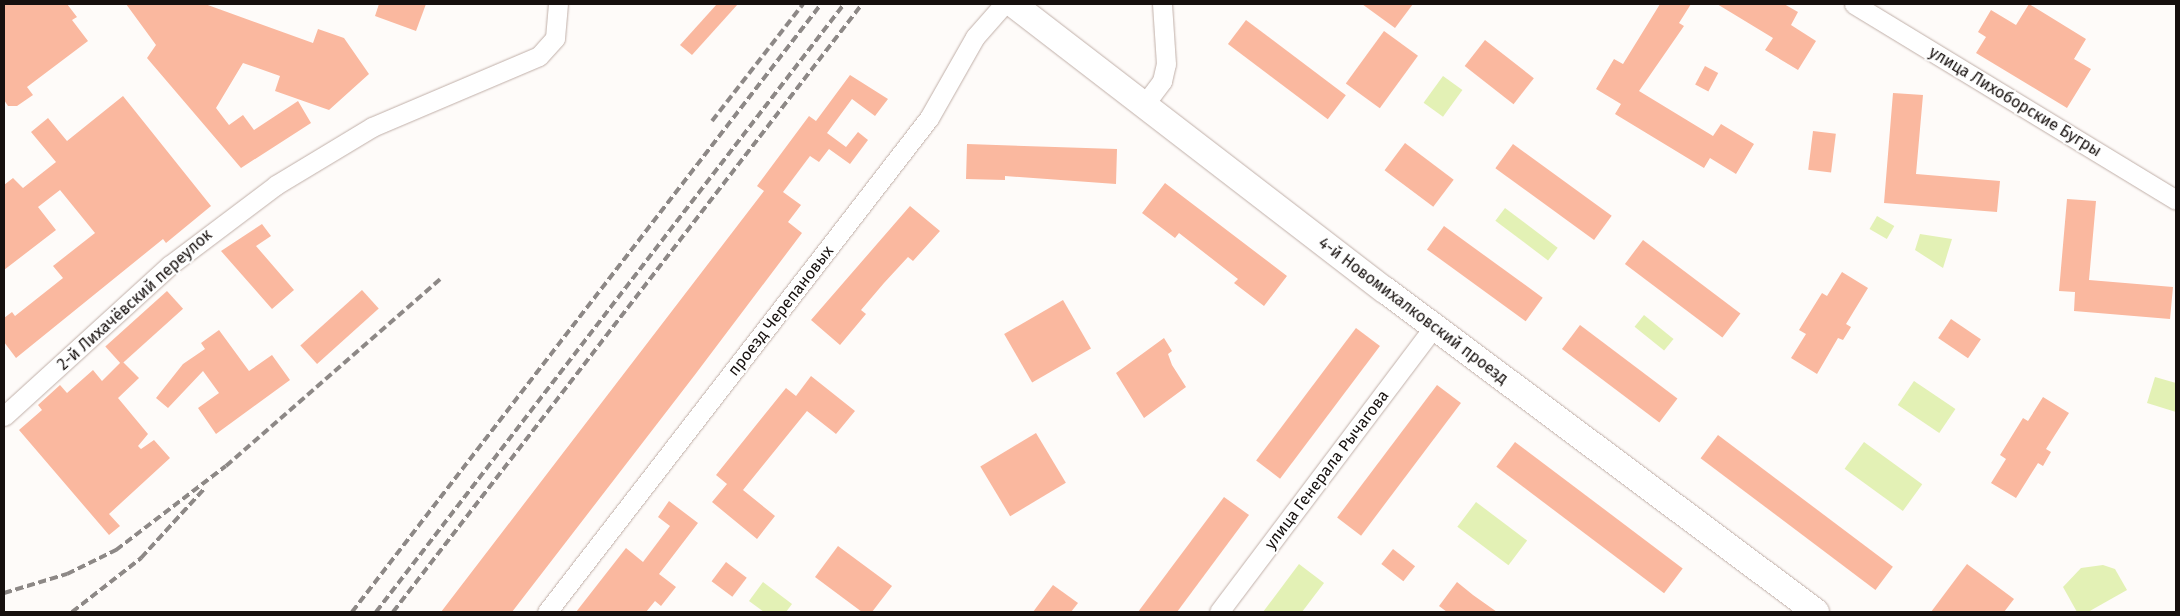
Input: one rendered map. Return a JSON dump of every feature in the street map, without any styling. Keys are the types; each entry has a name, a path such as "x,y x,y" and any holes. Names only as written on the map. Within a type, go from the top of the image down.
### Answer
{"street":[{"name":"2-й Лихачёвский переулок","path":"4,416 170,265 276,185 372,127 539,56 555,38 558,4"},
{"name":"проезд Черепановых","path":"547,612 929,118 975,37 1004,4"},
{"name":"4-й Новомихалковский проезд","path":"1014,4 1791,604 1816,612"},
{"path":"1144,105 1162,81 1166,64 1162,4"},
{"name":"улица Лихоборские Бугры","path":"1854,4 2176,200"},
{"name":"улица Генерала Рычагова","path":"1219,612 1434,327"}],"green space":[{"path":"1443,76 1462,90 1443,117 1424,103"},
{"path":"1505,208 1558,248 1548,260 1495,221"},
{"path":"1877,216 1894,226 1887,239 1870,229"},
{"path":"1920,234 1952,239 1943,268 1915,250"},
{"path":"1644,315 1674,339 1664,351 1635,327"},
{"path":"2155,377 2176,383 2176,412 2147,403"},
{"path":"1914,381 1955,409 1939,433 1898,405"},
{"path":"1864,442 1922,484 1903,511 1845,469"},
{"path":"1476,502 1527,541 1508,565 1457,527"},
{"path":"1299,564 1324,583 1302,612 1263,612"},
{"path":"2103,565 2115,569 2127,590 2088,612 2077,612 2063,587 2081,568"},
{"path":"763,582 792,604 786,612 764,612 749,601"}],"building":[{"path":"4,4 67,4 77,17 72,20 88,41 27,87 33,95 17,106 8,106 4,100"},
{"path":"126,4 205,4 313,43 318,29 344,38 369,74 329,110 275,91 280,76 243,63 216,108 229,125 243,115 254,130 298,101 311,123 241,168 147,58 156,45"},
{"path":"379,4 426,4 416,31 375,16"},
{"path":"717,4 738,4 692,55 680,45"},
{"path":"1362,4 1413,4 1395,28"},
{"path":"1660,4 1691,4 1679,23 1684,26 1639,91 1713,136 1721,124 1754,144 1736,174 1710,158 1704,168 1615,114 1621,104 1596,89 1614,59 1623,64"},
{"path":"1717,4 1784,4 1798,12 1791,25 1816,41 1798,70 1765,50 1773,38"},
{"path":"2029,4 2086,39 2074,59 2091,69 2067,108 1976,53 1986,37 1978,32 1991,10 2016,25"},
{"path":"1246,20 1346,95 1328,119 1228,44"},
{"path":"1384,31 1418,56 1380,108 1346,84"},
{"path":"1485,40 1534,78 1514,104 1465,66"},
{"path":"1705,66 1718,73 1708,92 1695,85"},
{"path":"850,75 888,99 875,116 852,99 827,133 846,147 858,132 868,140 850,164 829,149 819,162 810,156 783,192 801,205 788,222 802,233 694,376 512,612 441,612 764,191 757,186 809,116 816,121"},
{"path":"1893,93 1923,95 1916,174 2000,181 1997,212 1884,203"},
{"path":"123,96 211,206 166,243 163,239 16,358 4,342 4,318 12,312 15,316 63,278 53,266 95,233 60,190 38,207 56,230 4,270 4,185 13,178 23,188 56,162 31,132 48,118 67,141"},
{"path":"1813,131 1836,134 1831,173 1808,170"},
{"path":"1405,143 1454,180 1433,207 1385,170"},
{"path":"967,144 1117,149 1116,184 1005,176 1005,180 966,179"},
{"path":"1513,144 1612,216 1594,240 1495,168"},
{"path":"1165,183 1287,276 1264,306 1234,283 1238,279 1179,233 1175,238 1142,213"},
{"path":"2067,199 2096,201 2089,280 2173,287 2170,319 2074,311 2075,292 2059,291"},
{"path":"910,206 940,231 913,261 908,257 884,283 861,310 866,314 840,345 811,320"},
{"path":"262,224 271,236 256,246 294,290 272,309 221,251"},
{"path":"1444,226 1543,298 1526,321 1427,249"},
{"path":"1643,240 1740,313 1722,337 1625,264"},
{"path":"1842,272 1868,288 1846,324 1851,327 1843,340 1838,338 1817,374 1791,358 1806,334 1799,330 1822,293 1827,296"},
{"path":"362,290 379,309 317,364 300,346"},
{"path":"167,291 183,309 121,364 105,347"},
{"path":"1063,300 1091,348 1032,382 1004,334"},
{"path":"1951,319 1981,339 1968,358 1938,338"},
{"path":"1580,325 1677,398 1659,422 1562,349"},
{"path":"1356,328 1380,346 1280,479 1256,461"},
{"path":"219,330 249,371 272,355 290,380 216,434 198,408 219,393 203,371 168,408 156,398 183,364 205,349 201,343"},
{"path":"1164,338 1172,351 1168,354 1172,365 1186,387 1144,418 1116,373"},
{"path":"122,361 139,378 118,398 148,434 138,446 141,449 154,440 170,458 109,514 120,526 109,535 19,430 42,410 38,405 60,385 67,393 93,370 102,381"},
{"path":"811,376 855,411 836,434 807,411 743,490 775,516 757,539 712,502 727,484 716,475 786,388 796,396"},
{"path":"1437,385 1461,403 1361,536 1337,518"},
{"path":"2043,397 2069,413 2046,449 2051,452 2043,466 2038,463 2016,498 1991,483 2006,459 2000,455 2023,418 2028,421"},
{"path":"1036,433 1066,483 1010,516 980,466"},
{"path":"1718,435 1893,567 1875,590 1701,458"},
{"path":"1515,442 1683,568 1664,593 1496,467"},
{"path":"1224,497 1249,515 1177,612 1138,612"},
{"path":"669,501 698,523 659,574 676,587 661,606 655,601 646,612 576,612 626,548 643,562 670,526 658,517"},
{"path":"838,546 892,586 872,612 862,612 815,577"},
{"path":"1393,549 1415,566 1403,581 1381,564"},
{"path":"726,562 747,578 732,597 712,581"},
{"path":"1967,564 2014,599 2004,612 1931,612"},
{"path":"1457,582 1497,612 1447,612 1439,606"},
{"path":"1053,585 1078,603 1071,612 1033,612"}],"railway":[{"path":"712,121 803,4"},
{"path":"352,612 821,4"},
{"path":"376,612 844,4"},
{"path":"393,612 862,4"},
{"path":"4,593 67,574 116,550 226,466 440,279"},
{"path":"72,612 141,558 205,488"}]}
